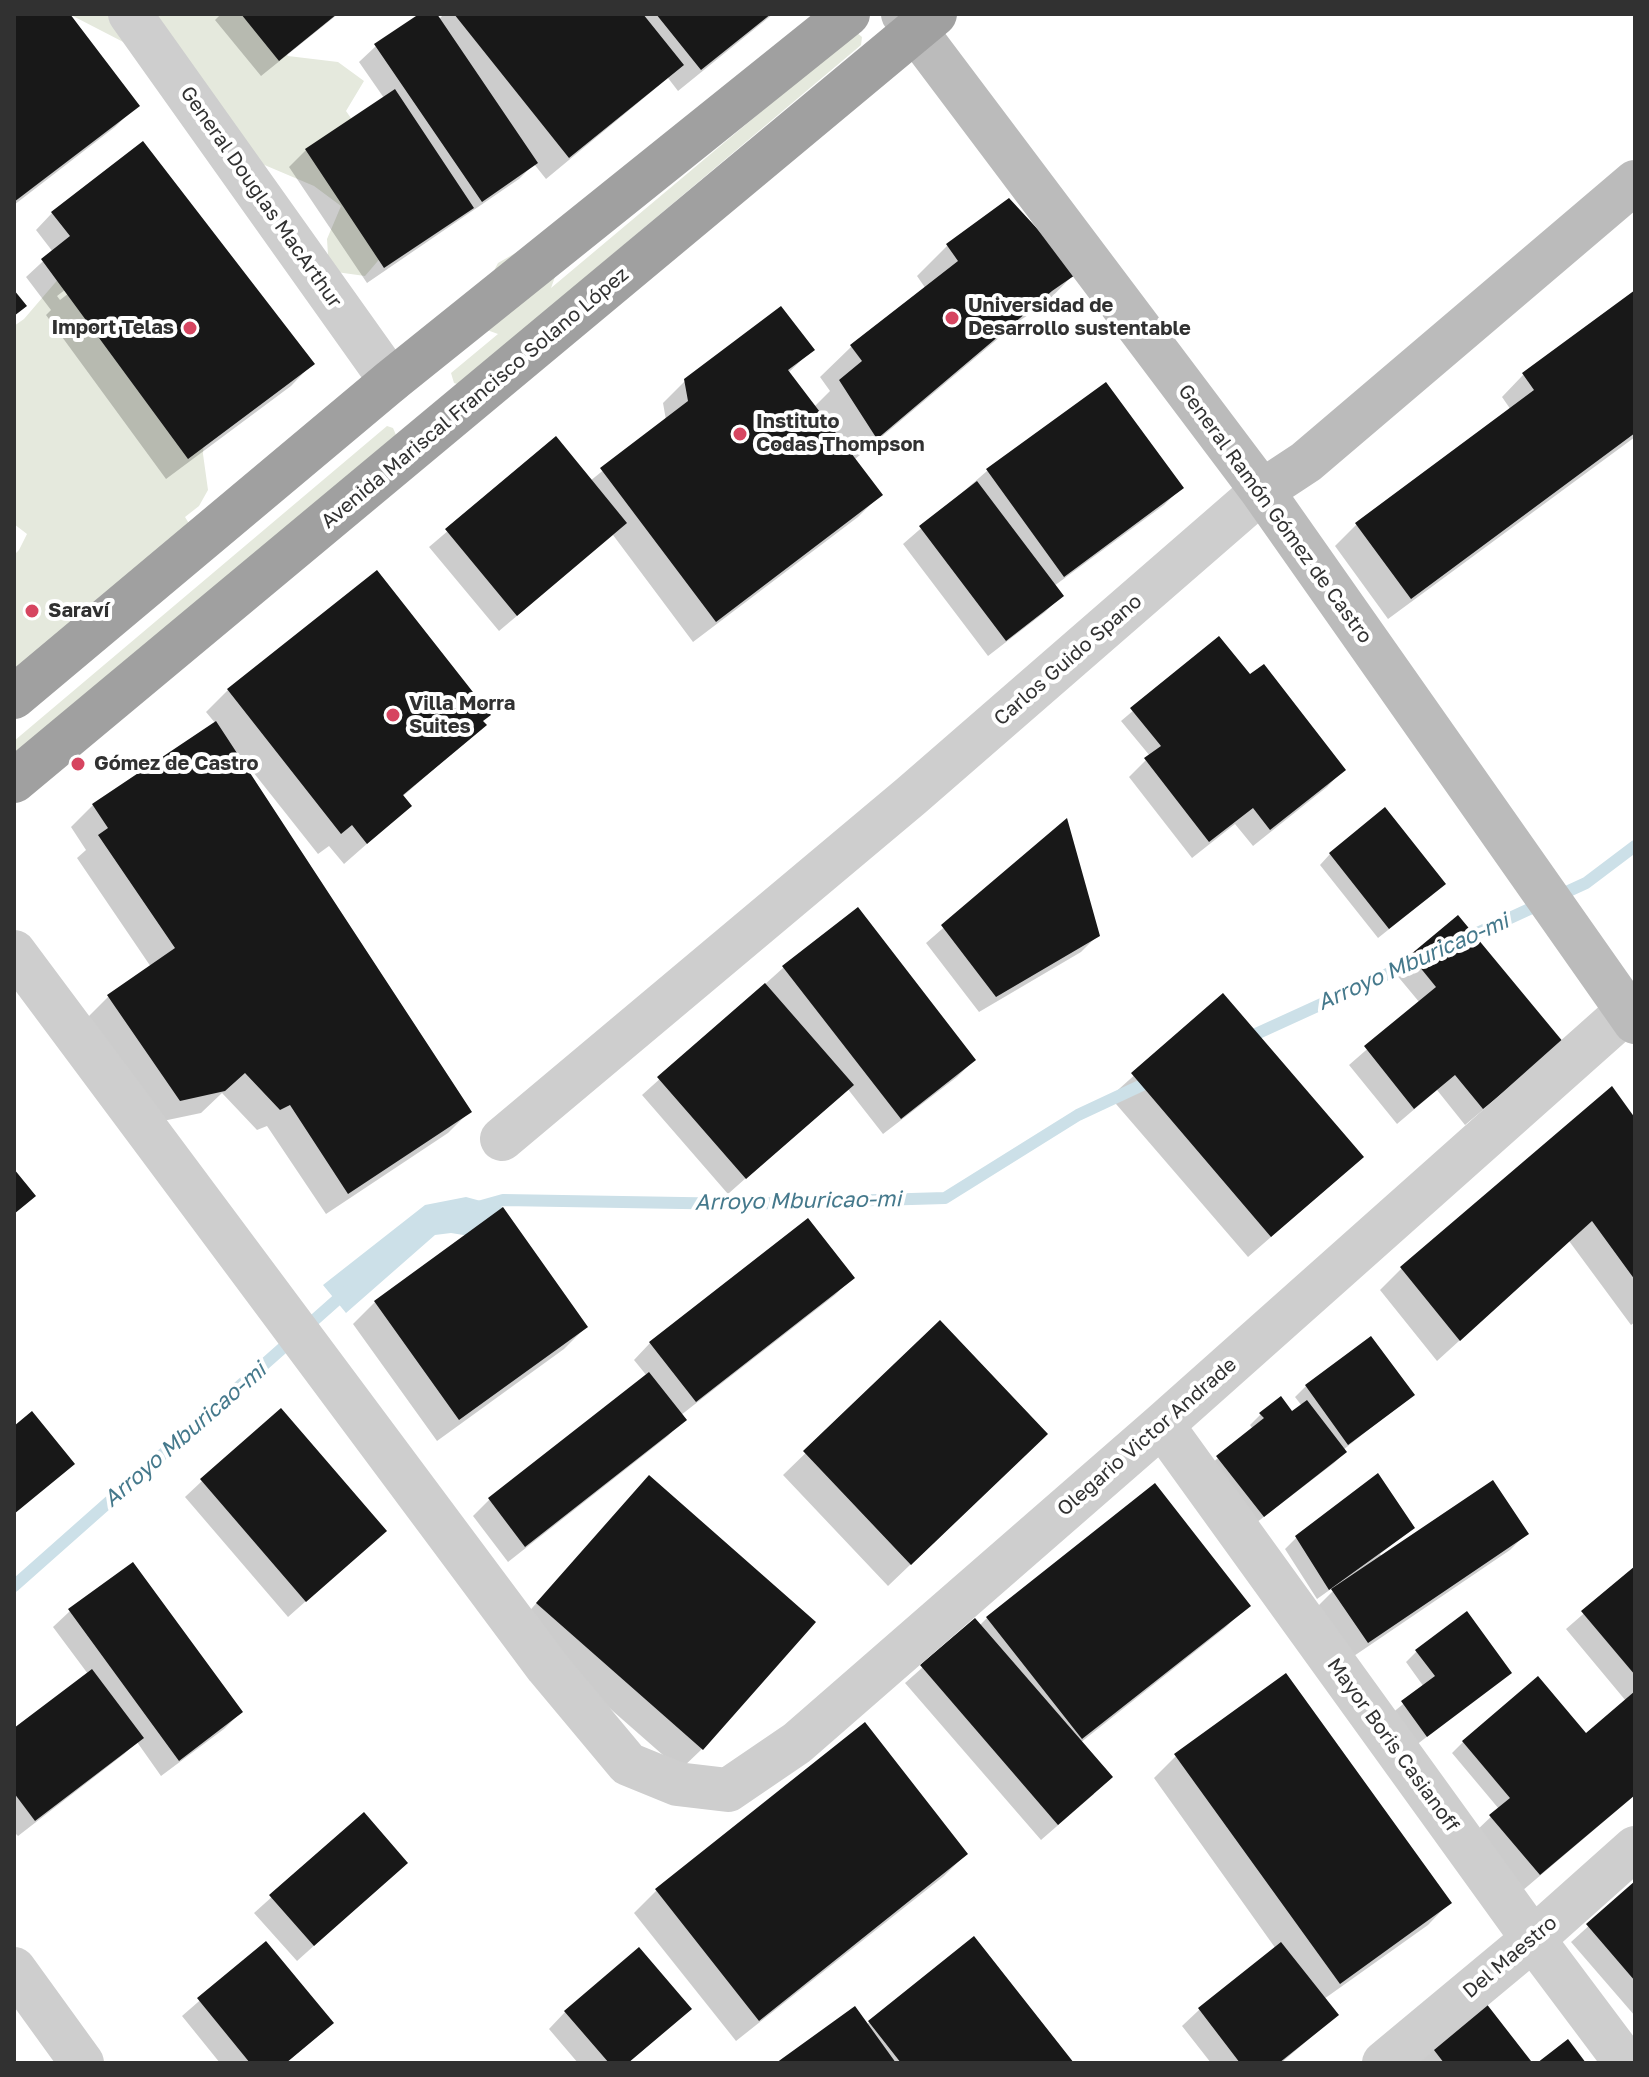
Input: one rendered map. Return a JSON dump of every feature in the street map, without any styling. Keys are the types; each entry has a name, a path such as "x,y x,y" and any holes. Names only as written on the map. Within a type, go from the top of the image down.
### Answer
{"highway":[{"path":"14,697 391,381 848,14"},
{"name":"Avenida Mariscal Francisco Solano López","path":"14,781 917,20"}],"main road":[{"name":"General Ramón Gómez de Castro","path":"917,20 1262,491 1632,1012"},
{"name":"Carlos Guido Spano","path":"1262,491 1306,462 1635,182"}],"street":[{"name":"General Douglas MacArthur","path":"130,14 391,381"},
{"name":"Carlos Guido Spano","path":"502,1139 911,796 1262,491"},
{"name":"Olegario Victor Andrade","path":"14,952 538,1654 628,1764 677,1784 728,1790 797,1743 1632,1012"},
{"name":"Mayor Boris Casianoff","path":"1162,1425 1626,2063"},
{"name":"Del Maestro","path":"1384,2063 1533,1939 1635,1848"},
{"path":"14,1969 82,2063"}],"shaded area":[{"path":"69,14 256,14 288,56 338,62 364,81 346,111 366,140 389,248 365,276 329,271 327,239 341,206 314,186 248,158 162,62"},
{"path":"856,32 862,37 861,45 531,323 457,384 454,383 451,373 498,334 487,330 486,286 498,263 519,251 556,274 551,288"},
{"path":"60,277 204,436 208,490 199,506 185,517 193,530 14,682 14,555 27,534 14,524 14,326 24,319"},
{"path":"387,426 393,428 396,435 14,759 14,741"},
{"path":"466,1197 503,1207 476,1237 451,1233 435,1235 346,1313 323,1285 425,1205"}],"building":[{"path":"14,14 70,14 140,106 14,202"},
{"path":"241,14 337,14 279,61"},
{"path":"419,14 437,14 538,163 482,202 374,44"},
{"path":"454,14 643,14 684,65 569,158"},
{"path":"656,14 771,14 701,70"},
{"path":"395,89 474,208 384,268 305,149"},
{"name":"Import Telas","path":"143,141 315,364 188,459 41,259 70,236 51,212"},
{"name":"Universidad de Desarrollo sustentable","path":"1009,198 1078,273 1052,291 877,439 839,380 862,361 850,345 958,261 946,244"},
{"path":"14,290 27,306 14,316"},
{"path":"1635,290 1635,433 1411,599 1355,523 1534,390 1522,373"},
{"name":"Instituto Codas Thompson","path":"781,306 815,350 788,370 883,495 716,622 600,468 688,401 684,379"},
{"path":"1106,382 1184,488 1064,577 986,469"},
{"path":"556,436 627,523 517,616 445,529"},
{"path":"977,481 1064,596 1006,641 919,526"},
{"name":"Villa Morra Suites","path":"377,570 491,715 483,721 487,725 403,795 412,806 367,844 352,825 341,834 227,689"},
{"path":"1219,636 1250,674 1264,664 1346,770 1270,830 1253,808 1209,842 1144,758 1161,746 1130,708"},
{"path":"216,721 472,1112 348,1194 290,1105 280,1110 245,1073 225,1091 180,1101 107,995 175,948 98,835 108,828 92,804"},
{"path":"1385,807 1446,884 1389,929 1329,853"},
{"path":"1067,818 1100,936 996,997 941,925"},
{"path":"858,907 976,1060 901,1119 782,966"},
{"path":"1458,915 1564,1043 1483,1109 1455,1075 1414,1109 1364,1046 1436,987 1410,955"},
{"path":"765,983 854,1085 746,1179 657,1077"},
{"path":"1223,993 1364,1157 1271,1237 1131,1073"},
{"path":"1612,1086 1635,1118 1635,1280 1592,1221 1460,1341 1400,1267"},
{"path":"14,1169 36,1196 14,1214"},
{"path":"503,1207 588,1327 459,1420 374,1301"},
{"path":"808,1218 855,1278 696,1402 649,1342"},
{"path":"940,1320 1048,1434 911,1565 803,1451"},
{"path":"1371,1336 1415,1395 1348,1445 1305,1385"},
{"path":"649,1372 687,1420 525,1547 488,1498"},
{"path":"1281,1396 1292,1411 1307,1400 1347,1452 1264,1517 1216,1456 1264,1418 1259,1413"},
{"path":"281,1408 387,1531 306,1602 200,1479"},
{"path":"32,1411 75,1464 14,1514 14,1426"},
{"path":"1378,1473 1415,1528 1329,1590 1295,1536"},
{"path":"649,1475 816,1622 703,1750 536,1603"},
{"path":"1493,1480 1529,1534 1368,1643 1331,1589"},
{"path":"1155,1483 1251,1606 1082,1739 986,1617"},
{"path":"133,1562 243,1712 179,1761 68,1609"},
{"path":"1635,1566 1635,1675 1581,1611"},
{"path":"1467,1611 1512,1673 1427,1737 1401,1701 1435,1676 1415,1650"},
{"path":"975,1618 1113,1777 1058,1825 920,1665"},
{"path":"92,1669 144,1738 35,1821 14,1793 14,1728"},
{"path":"1286,1673 1452,1903 1340,1984 1174,1754"},
{"path":"1538,1676 1586,1733 1635,1691 1635,1795 1540,1875 1489,1815 1510,1798 1462,1741"},
{"path":"865,1722 968,1854 759,2021 655,1889"},
{"path":"364,1812 408,1863 314,1946 269,1895"},
{"path":"1635,1881 1635,1981 1586,1924"},
{"path":"974,1936 1074,2063 901,2063 868,2021"},
{"path":"266,1941 334,2023 286,2063 250,2063 197,1998"},
{"path":"1281,1942 1339,2015 1279,2063 1240,2063 1198,2008"},
{"path":"639,1947 692,2009 628,2063 609,2063 564,2011"},
{"path":"1482,1998 1531,2061 1529,2063 1444,2063 1427,2041"},
{"path":"855,2006 896,2063 776,2063"},
{"path":"1568,2039 1586,2063 1537,2063"}],"waterway":[{"name":"Arroyo Mburicao-mi","path":"1460,941 1586,883 1635,846"},
{"name":"Arroyo Mburicao-mi","path":"1245,1039 1429,955"},
{"name":"Arroyo Mburicao-mi","path":"478,1207 503,1200 742,1204 945,1198 1078,1115 1155,1079"},
{"name":"Arroyo Mburicao-mi","path":"14,1586 347,1291"}],"place":[{"name":"Universidad de Desarrollo sustentable","path":"952,318"},
{"name":"Import Telas","path":"190,328"},
{"name":"Instituto Codas Thompson","path":"740,434"},
{"name":"Saraví","path":"32,611"},
{"name":"Villa Morra Suites","path":"393,715"},
{"name":"Gómez de Castro","path":"78,764"}]}
